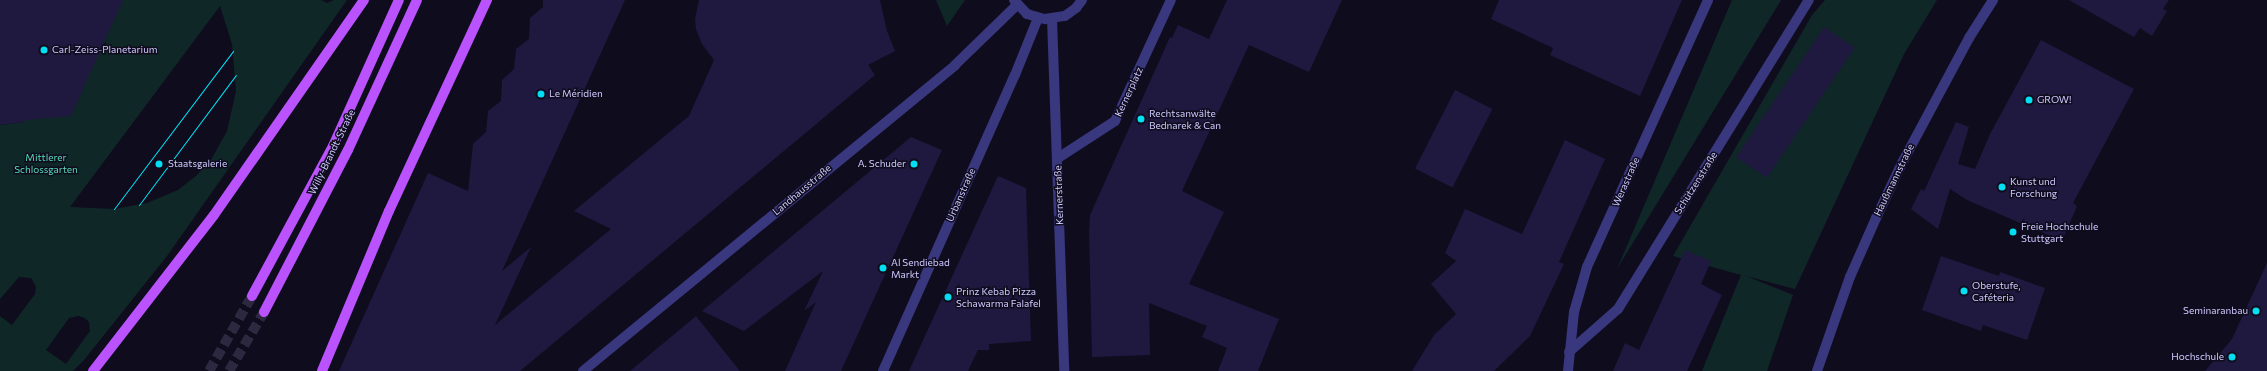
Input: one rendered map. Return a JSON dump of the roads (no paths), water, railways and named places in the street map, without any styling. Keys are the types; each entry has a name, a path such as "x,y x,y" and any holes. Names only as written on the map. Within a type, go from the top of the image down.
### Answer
{"main road":[{"path":"93,371 214,215 364,0"},
{"name":"Willy-Brandt-Straße","path":"252,296 333,146 399,0"},
{"name":"Willy-Brandt-Straße","path":"264,312 348,150 417,0"},
{"path":"322,371 389,211 487,0"}],"street":[{"path":"1016,3 1027,14 1038,18 1052,19 1065,16 1076,8 1082,0"},
{"name":"Kernerplatz","path":"1058,158 1116,121 1171,0"},
{"name":"Werastraße","path":"1568,371 1574,312 1587,267 1708,0"},
{"name":"Schützenstraße","path":"1569,352 1618,309 1809,0"},
{"name":"Haußmannstraße","path":"1817,371 1850,277 1902,163 1961,52 1993,0"},
{"name":"Landhausstraße","path":"583,371 955,65 1016,3"},
{"name":"Urbanstraße","path":"882,371 1015,75 1038,18"},
{"name":"Kernerstraße","path":"1052,19 1058,158 1064,371"}],"tunnel":[{"path":"209,371 252,296"},
{"path":"229,371 264,312"}],"tram line":[{"path":"114,209 233,51"},
{"path":"139,205 236,75"}],"place":[{"name":"Carl-Zeiss-Planetarium","path":"44,50"},
{"name":"Le Méridien","path":"541,94"},
{"name":"GROW!","path":"2029,100"},
{"name":"Rechtsanwälte Bednarek & Can","path":"1141,119"},
{"name":"Staatsgalerie","path":"159,164"},
{"name":"A. Schuder","path":"914,164"},
{"name":"Kunst und Forschung","path":"2002,187"},
{"name":"Freie Hochschule Stuttgart","path":"2013,232"},
{"name":"Al Sendiebad Markt","path":"883,268"},
{"name":"Oberstufe, Caféteria","path":"1964,291"},
{"name":"Prinz Kebab Pizza Schawarma Falafel","path":"948,297"},
{"name":"Seminaranbau","path":"2256,311"},
{"name":"Hochschule","path":"2232,357"}],"park label":[{"name":"Mittlerer Schlossgarten","path":"46,162"}]}
